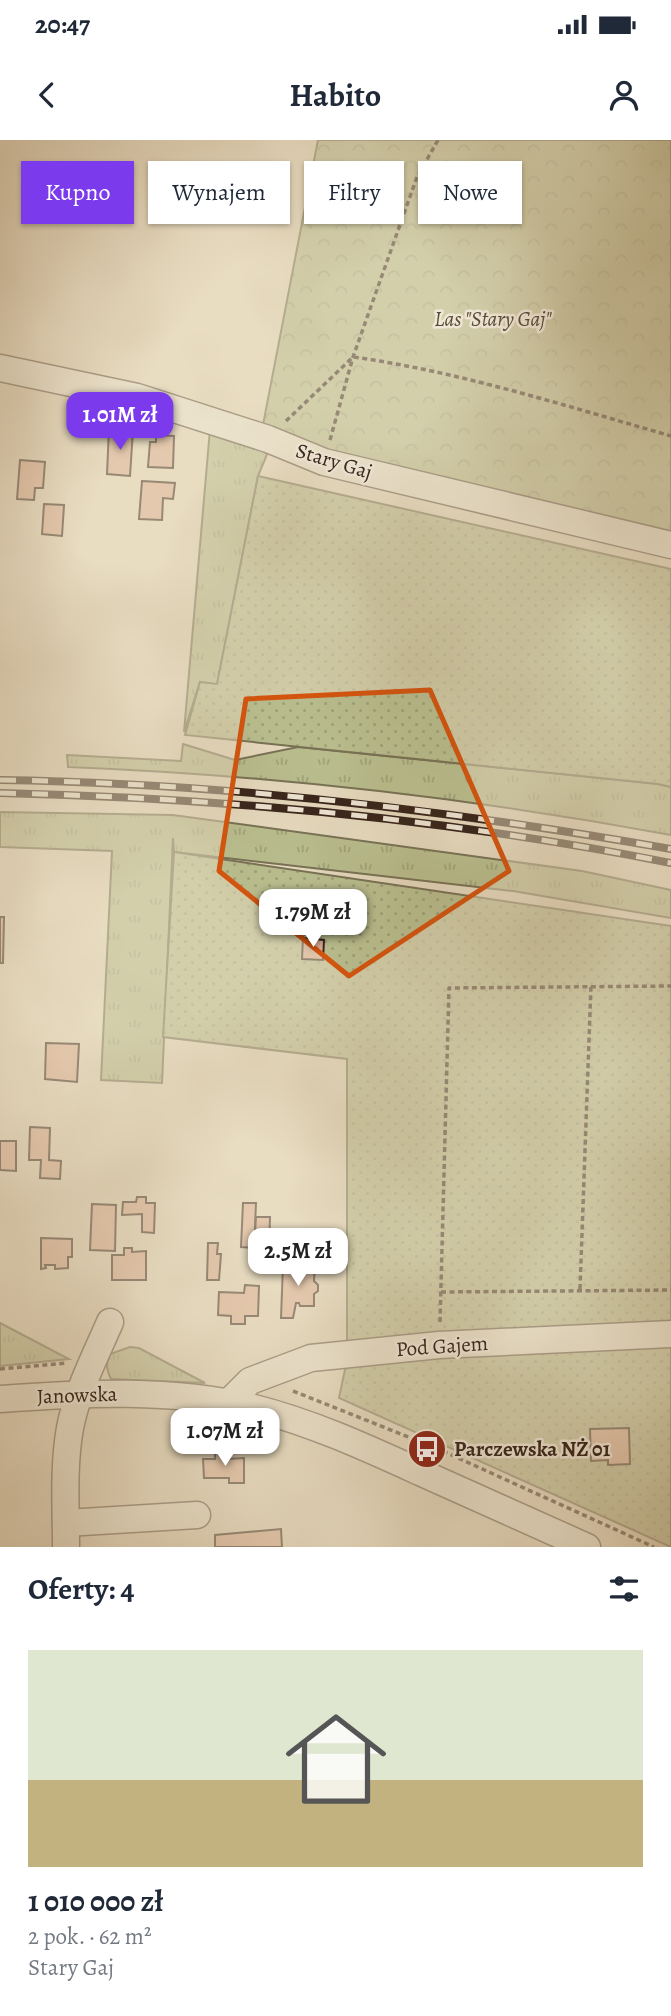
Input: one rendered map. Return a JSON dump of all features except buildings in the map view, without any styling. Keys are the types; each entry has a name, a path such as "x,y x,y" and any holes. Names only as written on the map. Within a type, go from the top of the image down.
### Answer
{"street":[{"name":"Stary Gaj","path":"0,368 137,397 268,439 324,462 671,545"},
{"path":"110,1322 79,1393 70,1427 65,1462 66,1535 197,1515"},
{"name":"Pod Gajem","path":"228,1403 250,1381 311,1358 439,1345 671,1334"},
{"name":"Janowska","path":"0,1399 79,1393 164,1395 228,1403 303,1422 341,1436 587,1547"}],"path":[{"path":"324,462 353,356 417,177 438,140"},
{"path":"353,356 402,363 481,382 671,436"},
{"path":"268,439 353,356"},
{"path":"580,1289 591,985"},
{"path":"439,1345 449,988 671,986"},
{"path":"441,1292 671,1290"},
{"path":"0,1369 94,1360"},
{"path":"289,1389 436,1448 653,1547"}],"highlighted area":[{"path":"430,690 509,871 349,976 219,871 246,699"}],"green space":[{"name":"Las \"Stary Gaj\"","path":"318,140 671,140 671,541 326,463 262,430 304,212 304,224 404,224 404,161 314,161"},
{"path":"210,429 268,452 258,476 217,685 200,682 184,732"},
{"path":"258,476 671,569 671,787 185,735 200,682 217,684"},
{"path":"183,744 235,760 298,747 658,784 671,787 671,835 521,810 371,790 219,776 68,767 67,755 181,761"},
{"path":"0,812 173,815 582,871 671,890 671,918 513,891 174,852 173,838 162,1083 101,1080 112,851 0,847"},
{"path":"174,852 671,926 671,1547 339,1398 347,1360 347,1059 163,1037"},
{"path":"0,1323 69,1359 0,1366"},
{"path":"130,1347 139,1348 205,1383 111,1379 107,1366 110,1354"}],"railway":[{"path":"0,780 169,787 337,801 504,822 671,849"},
{"path":"0,793 169,800 337,813 505,834 671,863"}],"place":[{"name":"Parczewska NŻ 01","path":"427,1449"}]}
